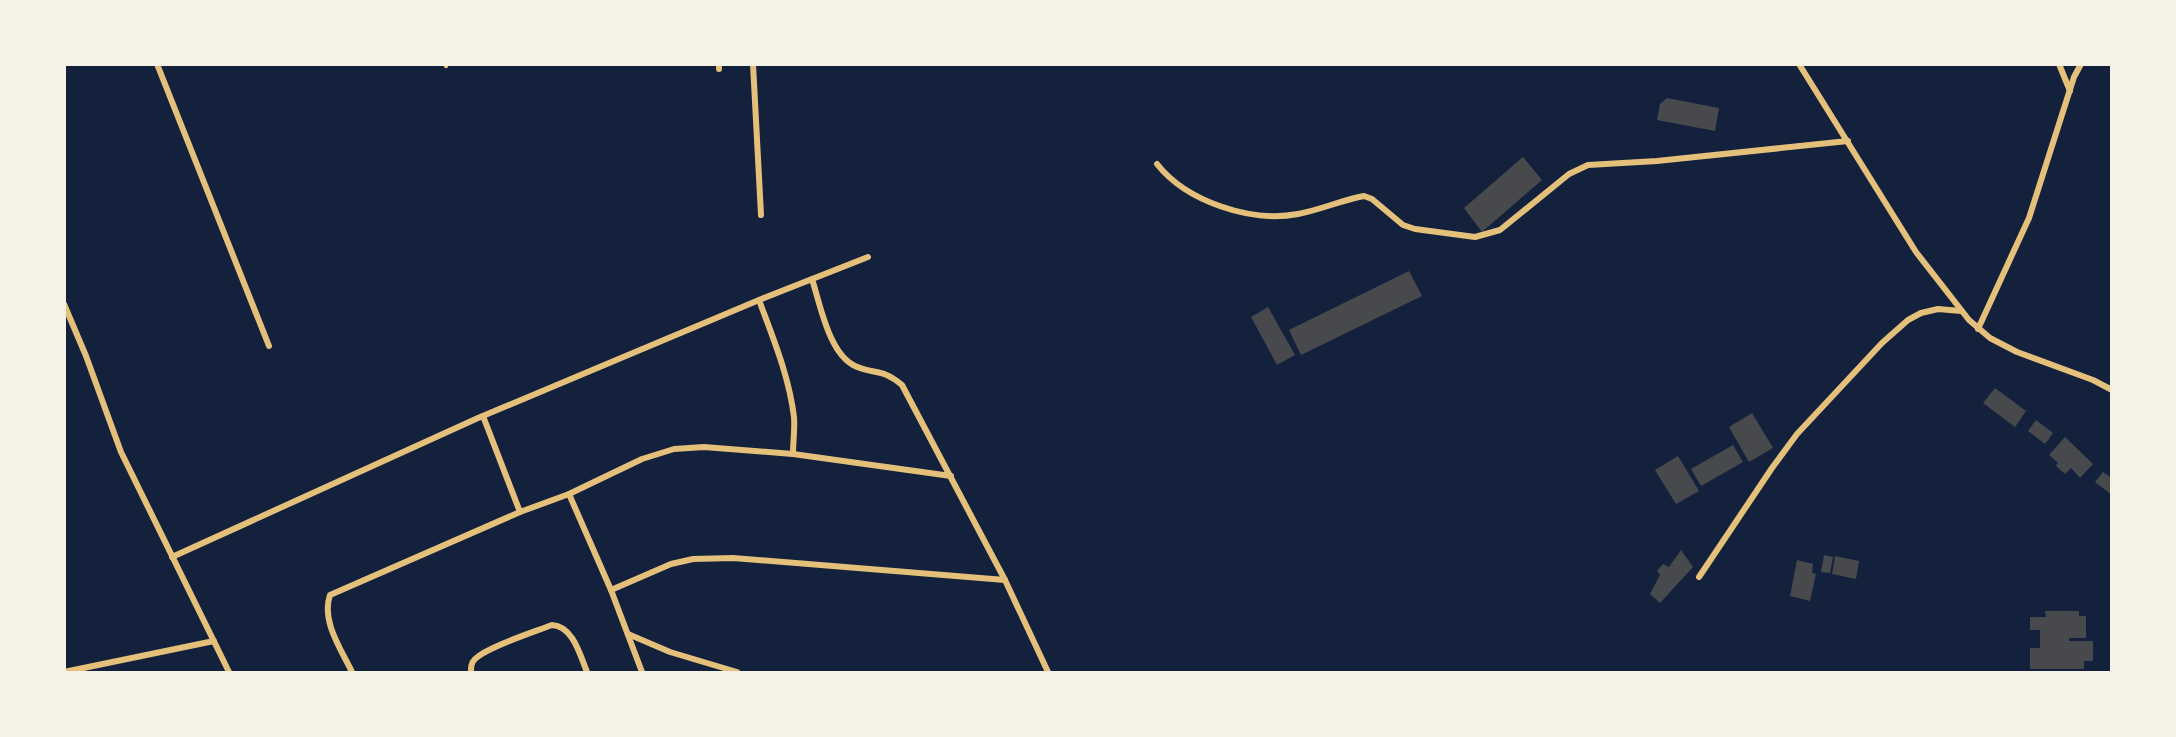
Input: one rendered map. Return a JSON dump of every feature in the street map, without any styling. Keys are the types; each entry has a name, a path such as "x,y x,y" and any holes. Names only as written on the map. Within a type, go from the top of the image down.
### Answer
{"street":[{"path":"157,64 269,346"},
{"path":"753,64 761,215"},
{"path":"1799,64 1916,252 1961,311 1978,329 2017,352 2112,390"},
{"path":"2059,64 2070,91"},
{"path":"1978,329 2029,218 2081,64"},
{"path":"1157,164 1167,177 1196,197 1224,207 1263,216 1296,214 1364,196 1372,199 1402,225 1415,229 1475,237 1488,235 1506,226 1579,167 1848,141"},
{"path":"172,557 483,416 759,300 868,257"},
{"path":"812,279 831,339 840,355 855,366 891,375 902,385 1005,580 1048,672"},
{"path":"759,300 788,384 794,419 793,454"},
{"path":"64,304 86,356 121,452 229,672"},
{"path":"1699,577 1797,434 1882,342 1908,320 1921,313 1938,309 1961,311"},
{"path":"483,416 520,512"},
{"path":"352,672 327,616 327,603 330,595 520,512 569,494 642,459 674,449 704,447 793,454 951,476"},
{"path":"569,494 611,590 642,672"},
{"path":"611,590 671,564 703,558 733,558 1005,580"},
{"path":"471,672 474,660 484,653 552,625 566,630 587,672"},
{"path":"628,634 670,652 737,672"},
{"path":"64,672 214,641"}],"building":[{"path":"1667,98 1719,108 1715,131 1657,120 1660,104"},
{"path":"1523,157 1542,180 1482,232 1464,208"},
{"path":"1409,271 1422,296 1301,355 1289,330"},
{"path":"1268,307 1295,355 1277,365 1251,317"},
{"path":"1995,388 2026,411 2015,427 1983,403"},
{"path":"1752,413 1773,448 1749,462 1729,427"},
{"path":"2036,420 2053,433 2045,444 2028,431"},
{"path":"2065,437 2093,464 2080,478 2071,468 2065,474 2049,455"},
{"path":"1733,445 1743,462 1701,486 1691,469"},
{"path":"1678,456 1699,491 1676,504 1655,470"},
{"path":"2103,472 2112,478 2112,495 2095,482"},
{"path":"1681,550 1693,567 1660,603 1650,594 1660,575 1657,571 1663,564 1669,567"},
{"path":"1824,555 1833,557 1830,573 1821,572"},
{"path":"1835,556 1859,561 1856,579 1832,574"},
{"path":"1797,560 1813,564 1812,573 1816,574 1810,601 1790,596"},
{"path":"2045,611 2079,611 2079,616 2086,616 2086,638 2069,638 2069,641 2093,641 2093,661 2084,661 2084,669 2030,669 2030,648 2040,648 2040,630 2030,630 2030,617 2046,617"}]}
